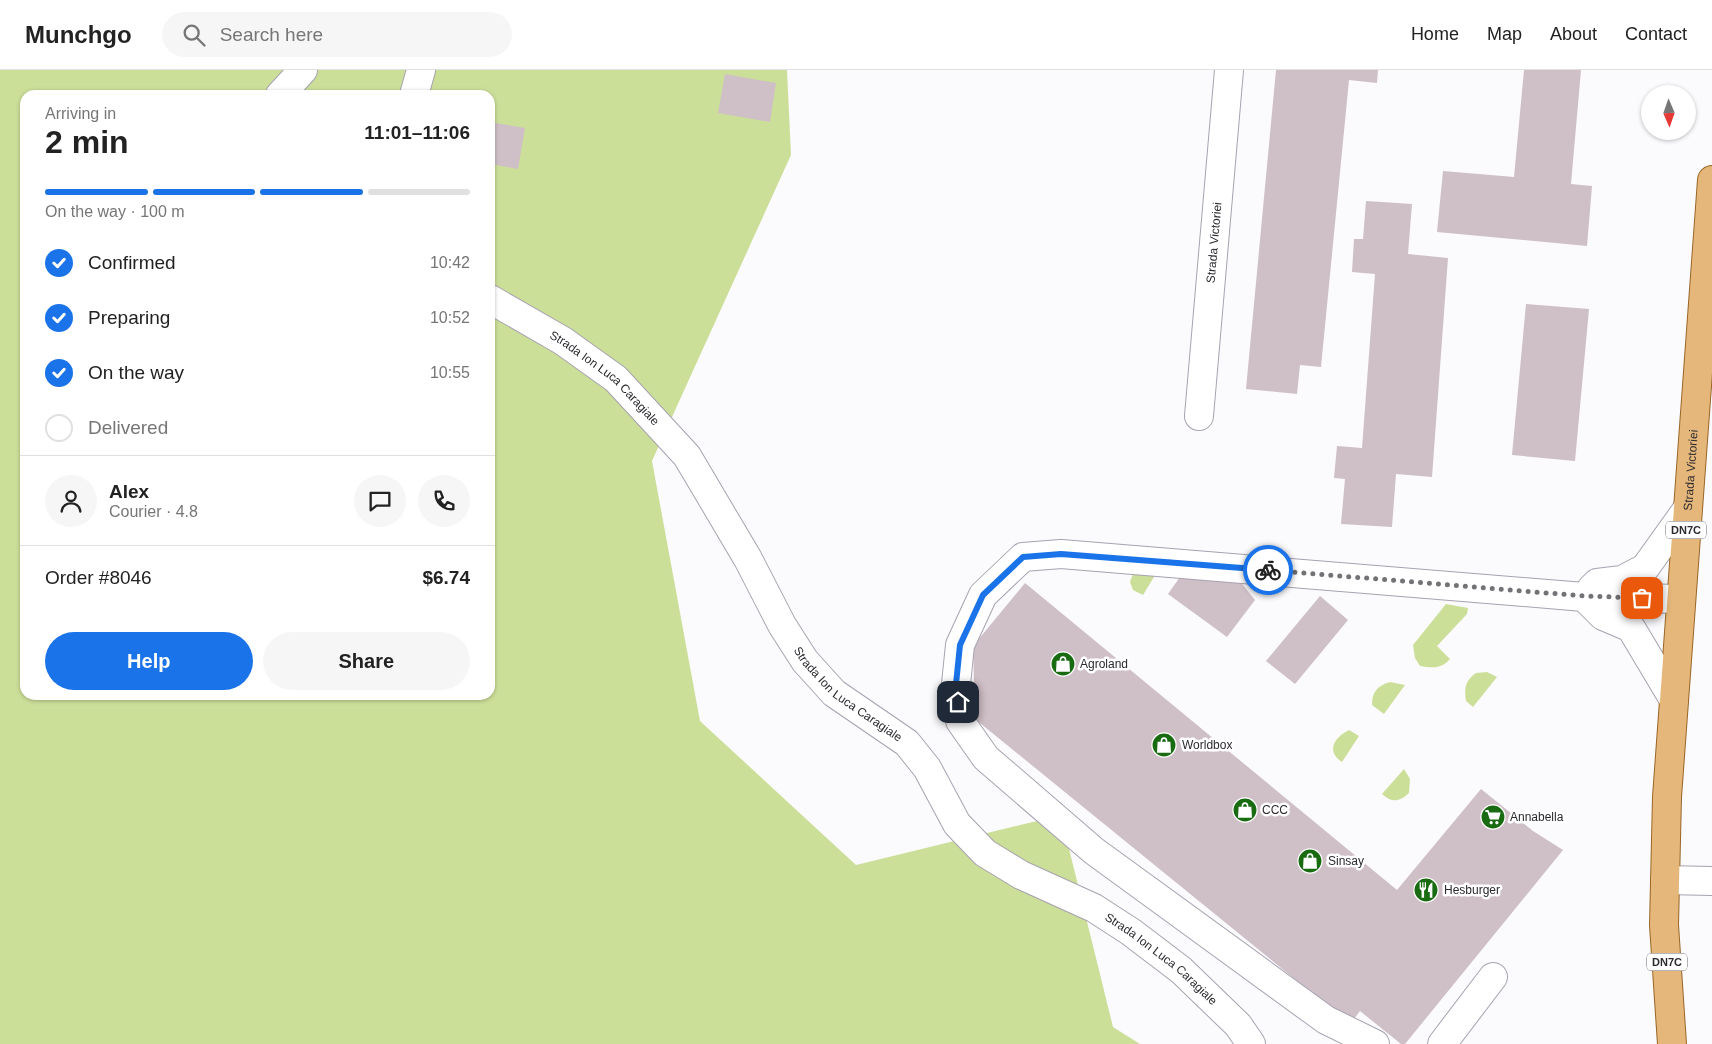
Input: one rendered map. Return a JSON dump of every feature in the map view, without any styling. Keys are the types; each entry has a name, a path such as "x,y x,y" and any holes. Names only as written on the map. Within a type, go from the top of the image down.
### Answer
{"main road":[{"name":"Strada Victoriei","path":"1672,1044 1664,925 1667,797 1712,180"}],"street":[{"path":"285,90 303,70"},
{"path":"415,90 421,70"},
{"name":"Strada Victoriei","path":"1199,416 1229,70"},
{"name":"Strada Ion Luca Caragiale","path":"495,301 562,341 616,379 687,456 748,559 782,626 805,661 834,693 907,743 927,768 957,824 986,853 1021,875 1094,908 1131,932 1181,970 1238,1025 1251,1044"},
{"path":"1584,596 1597,583 1622,580 1645,568 1688,508"},
{"path":"1376,1044 1326,1020 1102,857 986,758 960,721 956,684 960,645 983,595 1023,557 1061,554 1584,596 1681,599"},
{"path":"1584,596 1603,616 1631,628 1674,700"},
{"path":"1664,880 1712,882"},
{"path":"1442,1044 1493,976"}],"green space":[{"path":"0,70 787,70 791,155 652,461 700,721 856,865 1041,820 1058,804 1113,1027 1140,1044 0,1044"},
{"path":"1136,565 1157,572 1143,595 1133,590 1130,582"},
{"path":"1446,604 1468,608 1467,614 1437,646 1450,659 1443,665 1436,667 1420,666 1415,658 1413,645"},
{"path":"1487,672 1497,677 1473,707 1466,701 1466,685 1476,673"},
{"path":"1390,682 1405,685 1384,714 1372,705 1372,700 1376,690"},
{"path":"1349,730 1359,736 1342,762 1334,753 1334,744 1340,736"},
{"path":"1404,769 1410,779 1409,793 1399,800 1389,799 1382,794"}],"building":[{"path":"1276,70 1378,70 1377,83 1349,80 1321,367 1300,365 1297,394 1246,389"},
{"path":"1524,70 1581,70 1571,184 1592,186 1587,246 1437,232 1443,171 1514,177"},
{"path":"725,74 776,83 770,122 718,113"},
{"path":"495,123 525,128 518,169 495,165"},
{"path":"1366,201 1412,204 1408,254 1448,258 1432,477 1396,474 1392,527 1341,524 1345,479 1334,478 1337,446 1362,448 1375,274 1352,272 1354,239 1363,239"},
{"path":"1526,304 1589,309 1575,461 1512,455"},
{"path":"1180,577 1239,580 1255,600 1227,637 1168,594"},
{"path":"1025,583 1397,890 1481,789 1533,831 1563,850 1405,1044 1401,1044 1360,1011 1350,1024 975,719 973,646"},
{"path":"1320,596 1348,620 1295,684 1266,661"}],"way so far":[{"path":"1268,570 1584,596 1642,598"}],"place":[{"name":"Agroland","path":"1063,664"},
{"name":"Worldbox","path":"1164,745"},
{"name":"CCC","path":"1245,810"},
{"name":"Annabella","path":"1493,817"},
{"name":"Sinsay","path":"1310,861"},
{"name":"Hesburger","path":"1426,890"}],"route":[{"path":"958,702 956,684 960,645 983,595 1023,557 1061,554 1268,570"}]}
